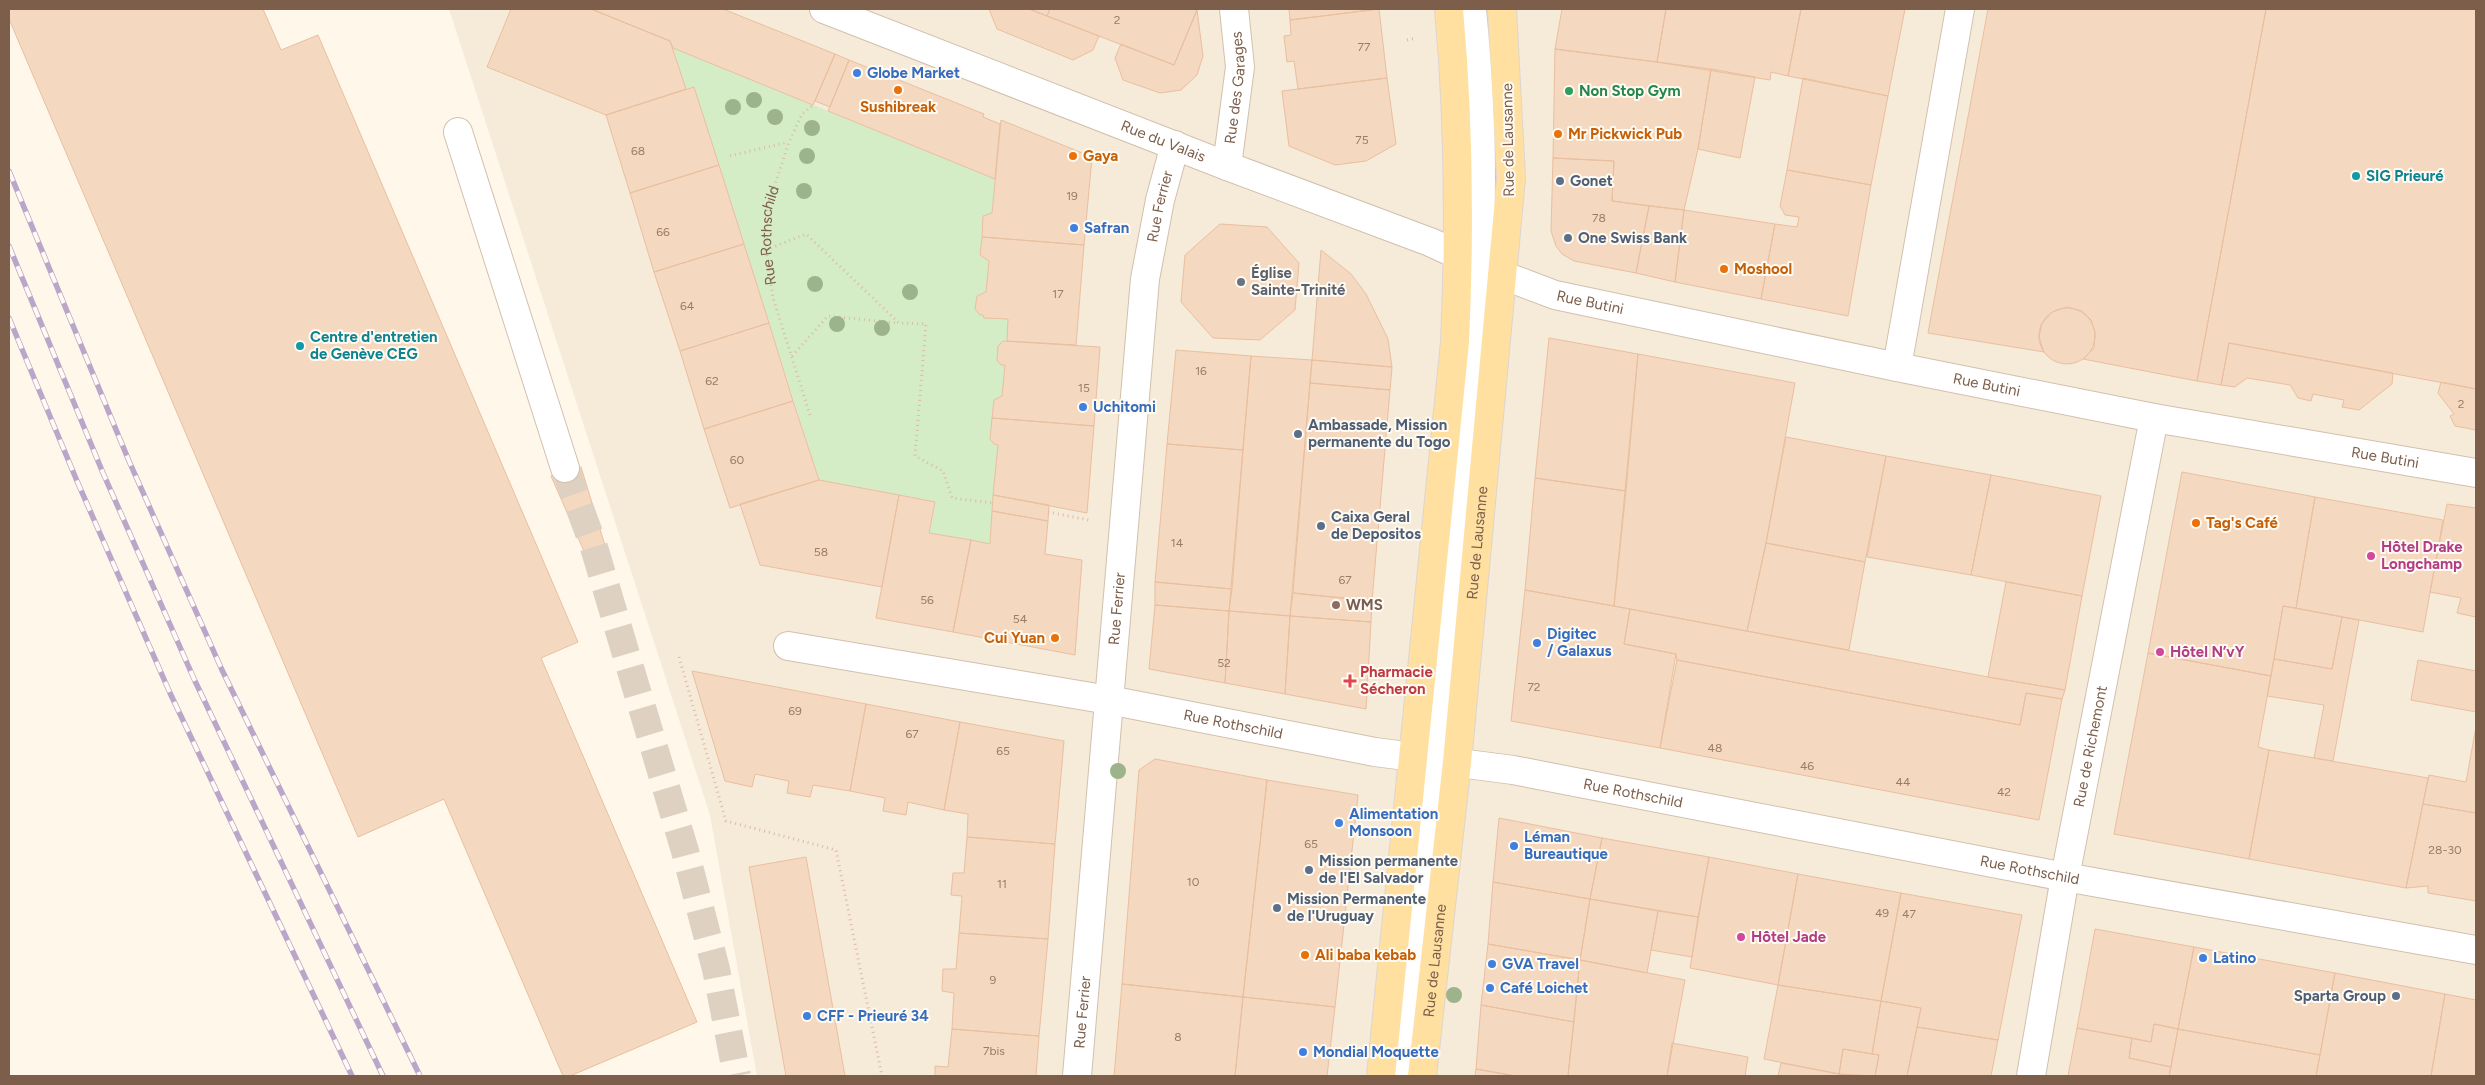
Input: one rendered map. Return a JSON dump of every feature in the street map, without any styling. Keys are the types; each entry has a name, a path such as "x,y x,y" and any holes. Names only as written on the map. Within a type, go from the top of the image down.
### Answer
{"main road":[{"path":"1381,1076 1434,759 1449,403 1480,264 1456,127 1449,9"},
{"name":"Rue de Lausanne","path":"1422,1076 1434,759 1480,264 1512,160 1502,9"}],"street":[{"name":"Rue du Valais","path":"824,9 1480,264"},
{"name":"Rue des Garages","path":"1227,166 1240,67 1234,9"},
{"path":"1472,9 1479,102 1480,264"},
{"path":"1897,367 1960,9"},
{"path":"458,132 565,468"},
{"name":"Rue Ferrier","path":"1077,1076 1145,279 1160,200 1175,145"},
{"name":"Rue Butini","path":"1480,264 1556,295 1897,367 2154,418 2476,473"},
{"name":"Rue de Richemont","path":"2031,1076 2065,877 2154,418"},
{"name":"Rue Rothschild","path":"788,646 1109,700 1365,750 1434,759 1692,804 2065,877 2476,950"},
{"path":"1400,1076 1434,759"}],"path":[{"name":"Rue Rothschild","path":"810,415 773,298 766,250 767,209 788,142 802,114 813,105"},
{"path":"730,156 788,142"},
{"path":"766,250 806,234 899,323"},
{"path":"791,357 828,316 926,324 915,456 943,471 952,498 993,503"},
{"path":"1048,512 1092,520"},
{"path":"679,657 726,821 836,850 882,1076"}],"shaded area":[{"path":"449,9 2476,9 2476,1076 757,1076 710,815"}],"green space":[{"path":"673,48 995,179 992,213 983,216 980,255 989,261 986,292 977,296 975,309 984,318 1008,319 1007,341 1003,341 998,346 997,360 1001,365 1005,365 1002,396 994,400 990,439 994,444 998,445 990,544 929,533 935,502 819,480 694,87 686,89"}],"building":[{"name":"Centre d'entretien de Genève CEG","path":"9,9 263,9 281,50 318,35 578,642 541,658 697,1022 570,1076 563,1076 444,799 358,837 9,19"},
{"path":"511,9 591,9 670,41 686,89 606,115 487,67"},
{"path":"591,9 723,9 835,54 813,105 673,48 670,41"},
{"path":"989,9 1029,9 1099,36 1093,50 1073,60 997,29"},
{"path":"1029,9 1050,9 1047,16"},
{"path":"1050,9 1197,10 1174,65 1047,16"},
{"path":"1289,9 1379,9 1290,20"},
{"path":"1379,9 1387,78 1298,89 1294,61 1287,62 1284,36 1291,35 1290,20"},
{"path":"1562,9 1666,9 1657,62 1555,49"},
{"path":"1666,9 1801,9 1788,76 1771,72 1770,80 1657,62"},
{"path":"1801,9 1905,9 1888,96 1788,76"},
{"path":"1988,9 2266,9 2197,381 2083,359 2094,348 2095,332 2091,320 2082,311 2067,307 2052,312 2042,323 2039,337 2044,352 1928,333"},
{"name":"SIG Prieuré","path":"2266,9 2476,9 2476,389 2229,343 2221,385 2197,381"},
{"path":"1197,10 1203,56 1197,75 1181,90 1160,93 1123,80 1115,58 1121,44 1174,65"},
{"path":"1555,49 1711,69 1698,149 1684,210 1612,201 1614,161 1553,158"},
{"path":"835,54 849,60 830,107 815,101"},
{"path":"849,60 984,114 983,117 1000,124 995,179 828,111"},
{"path":"1711,69 1755,77 1740,158 1698,149"},
{"path":"1387,78 1396,144 1366,161 1335,165 1289,146 1282,91"},
{"path":"1803,78 1888,96 1871,185 1787,170"},
{"path":"694,87 719,165 630,193 606,115"},
{"path":"1001,120 1092,157 1084,245 982,237 983,216 992,213"},
{"path":"1553,158 1614,161 1612,201 1649,206 1636,273 1574,261 1562,254 1556,246 1551,231"},
{"path":"719,165 744,244 654,272 630,193"},
{"path":"1787,170 1871,185 1848,316 1761,299 1775,224 1797,227 1799,217 1785,215 1780,206"},
{"path":"1649,206 1684,210 1675,282 1636,273"},
{"path":"1684,210 1775,224 1761,299 1675,282"},
{"path":"1220,224 1267,227 1299,263 1295,310 1260,340 1213,338 1181,302 1185,255"},
{"path":"982,237 1084,245 1076,345 1007,341 1008,319 984,318 983,315 980,315 975,309 977,296 986,292 989,261 980,255"},
{"path":"744,244 769,323 680,351 654,272"},
{"path":"1321,250 1351,274 1366,294 1388,339 1392,367 1312,360"},
{"path":"2067,308 2078,310 2087,316 2093,325 2095,336 2093,347 2087,356 2078,362 2067,364 2056,362 2047,356 2041,347 2039,336 2041,325 2047,316 2056,310"},
{"path":"769,323 793,401 704,429 680,351"},
{"path":"1549,338 1638,354 1626,491 1535,478"},
{"path":"1003,341 1100,347 1094,426 992,418 994,400 1002,396 1005,365 1001,365 997,360 998,346"},
{"path":"2229,343 2393,373 2392,384 2359,410 2342,407 2344,400 2313,394 2311,401 2298,398 2290,385 2247,378 2235,387 2221,385"},
{"path":"1176,350 1251,356 1243,450 1167,444"},
{"path":"1638,354 1795,383 1766,543 1747,631 1614,606"},
{"path":"1251,356 1312,360 1290,616 1229,611"},
{"path":"1312,360 1392,367 1390,390 1310,383"},
{"path":"2441,382 2476,389 2476,430 2455,426 2450,416 2454,414 2438,393"},
{"path":"1310,383 1390,390 1372,601 1293,593"},
{"path":"793,401 819,480 730,508 704,429"},
{"path":"992,418 1094,426 1087,513 993,495 998,445 994,444 990,439"},
{"path":"1786,437 1886,456 1865,562 1766,543"},
{"path":"1167,444 1243,450 1232,589 1155,582"},
{"path":"1886,456 1991,475 1971,575 1867,557"},
{"path":"581,467 607,552 587,558 551,476"},
{"path":"2182,472 2315,497 2296,608 2283,606 2271,676 2148,653"},
{"path":"1991,475 2101,496 2082,596 1971,575"},
{"path":"1535,478 1626,491 1614,606 1525,590"},
{"path":"819,480 899,495 882,587 760,565 740,504"},
{"path":"899,495 935,502 929,533 971,540 953,632 876,618"},
{"path":"993,495 1049,505 1048,521 992,511"},
{"name":"Hôtel Drake Longchamp","path":"2315,497 2443,520 2423,632 2296,608"},
{"path":"2447,504 2476,508 2476,617 2457,613 2461,598 2430,592"},
{"path":"992,511 1048,521 1045,554 1082,560 1075,655 953,632 971,540 990,544"},
{"path":"1766,543 1865,562 1849,650 1747,631"},
{"path":"1155,582 1232,589 1229,611 1155,605"},
{"path":"2006,582 2082,596 2065,690 1988,677"},
{"path":"1525,590 1630,609 1624,644 1676,654 1660,748 1511,721"},
{"path":"1293,593 1372,601 1371,622 1290,616"},
{"path":"1155,605 1229,611 1225,683 1149,669"},
{"path":"2283,606 2342,617 2332,669 2274,659"},
{"path":"1630,609 2065,690 2062,699 2026,693 2020,725 1677,660 1676,654 1624,644"},
{"path":"1229,611 1290,616 1285,694 1225,683"},
{"path":"1290,616 1371,622 1366,709 1285,694"},
{"path":"2342,617 2359,620 2333,761 2314,758 2324,705 2267,696 2274,659 2332,669"},
{"path":"2148,653 2271,676 2258,747 2269,750 2249,859 2114,834"},
{"path":"1677,660 2020,725 2026,693 2062,699 2039,820 1660,748"},
{"path":"2418,660 2476,671 2476,712 2411,700"},
{"path":"692,671 866,704 850,791 813,785 810,797 787,793 789,781 755,774 752,787 725,781"},
{"path":"866,704 960,722 944,810 908,802 906,815 883,811 885,798 850,791"},
{"path":"960,722 1064,741 1055,844 967,837 968,814 944,810"},
{"path":"2476,727 2476,813 2423,804 2429,775 2466,782"},
{"path":"2269,750 2428,778 2406,888 2249,859"},
{"path":"1155,759 1267,780 1243,997 1122,984 1139,770"},
{"path":"1267,780 1358,795 1335,1007 1243,997"},
{"path":"2423,804 2476,813 2476,901 2428,893 2428,886 2406,888"},
{"path":"1499,818 1602,838 1590,899 1493,882"},
{"path":"967,837 1055,844 1048,939 959,933 962,896 951,895 953,873 964,873"},
{"path":"1602,838 1709,857 1698,917 1590,899"},
{"path":"806,857 845,1076 786,1076 749,867"},
{"name":"Hôtel Jade","path":"1709,857 1798,874 1778,985 1690,968"},
{"path":"1798,874 1901,893 1881,1001 1778,985"},
{"path":"1493,882 1590,899 1580,960 1488,944"},
{"path":"1901,893 2022,915 1998,1040 1917,1027 1921,1008 1881,1001"},
{"path":"1590,899 1658,911 1647,973 1580,960"},
{"path":"1658,911 1698,917 1692,957 1651,950"},
{"path":"2095,929 2194,947 2178,1029 2154,1024 2151,1042 2077,1028"},
{"path":"959,933 1048,939 1039,1036 952,1029 954,993 942,991 943,969 956,969"},
{"path":"1488,944 1580,960 1574,1022 1481,1005"},
{"path":"2194,947 2335,973 2320,1055 2178,1029"},
{"path":"1580,960 1685,980 1667,1076 1568,1076"},
{"path":"2335,973 2445,994 2431,1076 2316,1076"},
{"path":"1122,984 1243,997 1235,1076 1114,1076"},
{"path":"1778,985 1881,1001 1872,1054 1843,1049 1839,1074 1764,1059"},
{"path":"2445,994 2476,1000 2476,1076 2431,1076"},
{"path":"1243,997 1335,1007 1327,1076 1235,1076"},
{"path":"1881,1001 1921,1008 1907,1076 1875,1076 1879,1055 1872,1054"},
{"path":"1481,1005 1574,1022 1568,1076 1516,1076 1476,1069"},
{"path":"2154,1024 2178,1029 2171,1067 2129,1058 2132,1038 2151,1042"},
{"path":"1917,1027 1998,1040 1991,1076 1907,1076"},
{"path":"2077,1028 2132,1038 2129,1058 2171,1067 2169,1076 2068,1076"},
{"path":"952,1029 1039,1036 1036,1076 935,1076 935,1066 948,1067"},
{"path":"2178,1029 2320,1055 2316,1076 2169,1076"},
{"path":"1672,1043 1748,1057 1745,1076 1667,1076"},
{"path":"1843,1049 1879,1055 1875,1076 1839,1074"},
{"path":"1781,1063 1839,1074 1851,1076 1778,1076"},
{"path":"1476,1069 1516,1076 1475,1076"}],"tunnel":[{"path":"565,468 593,544 685,851 716,969 737,1076"}],"railway":[{"path":"9,171 129,461 222,670 420,1076"},
{"path":"9,246 103,473 195,681 383,1076"},
{"path":"9,318 77,481 170,693 352,1076"}],"place":[{"name":"Globe Market","path":"857,73"},
{"name":"Sushibreak","path":"898,90"},
{"name":"Non Stop Gym","path":"1569,91"},
{"name":"Mr Pickwick Pub","path":"1558,134"},
{"name":"Gaya","path":"1073,156"},
{"name":"SIG Prieuré","path":"2356,176"},
{"name":"Gonet","path":"1560,181"},
{"name":"Safran","path":"1074,228"},
{"name":"One Swiss Bank","path":"1568,238"},
{"name":"Moshool","path":"1724,269"},
{"name":"Église Sainte-Trinité","path":"1241,282"},
{"name":"Centre d'entretien de Genève CEG","path":"300,346"},
{"name":"Uchitomi","path":"1083,407"},
{"name":"Ambassade, Mission permanente du Togo","path":"1298,434"},
{"name":"Tag's Café","path":"2196,523"},
{"name":"Caixa Geral de Depositos","path":"1321,526"},
{"name":"Hôtel Drake Longchamp","path":"2371,556"},
{"name":"WMS","path":"1336,605"},
{"name":"Cui Yuan","path":"1055,638"},
{"name":"Digitec / Galaxus","path":"1537,643"},
{"name":"Hôtel N’vY","path":"2160,652"},
{"name":"Pharmacie Sécheron","path":"1350,681"},
{"name":"Alimentation Monsoon","path":"1339,823"},
{"name":"Léman Bureautique","path":"1514,846"},
{"name":"Mission permanente de l'El Salvador","path":"1309,870"},
{"name":"Mission Permanente de l'Uruguay","path":"1277,908"},
{"name":"Hôtel Jade","path":"1741,937"},
{"name":"Ali baba kebab","path":"1305,955"},
{"name":"Latino","path":"2203,958"},
{"name":"GVA Travel","path":"1492,964"},
{"name":"Café Loichet","path":"1490,988"},
{"name":"Sparta Group","path":"2396,996"},
{"name":"CFF - Prieuré 34","path":"807,1016"},
{"name":"Mondial Moquette","path":"1303,1052"}]}
